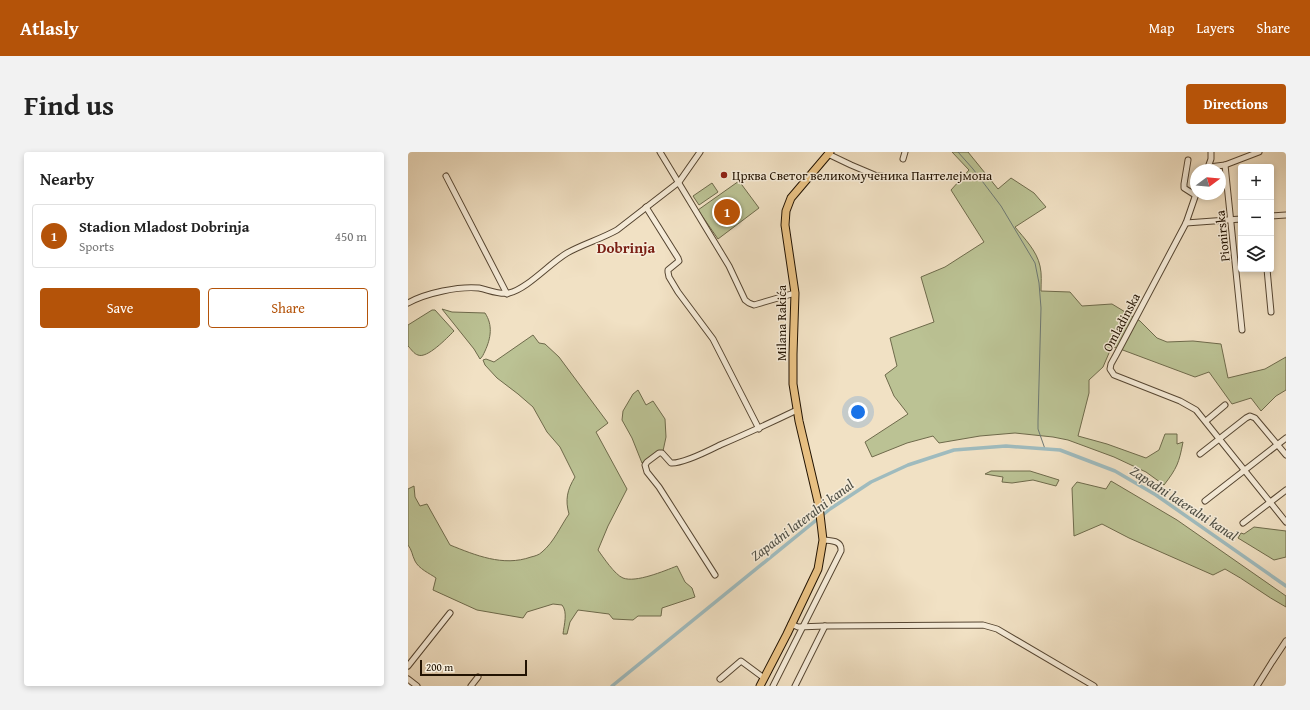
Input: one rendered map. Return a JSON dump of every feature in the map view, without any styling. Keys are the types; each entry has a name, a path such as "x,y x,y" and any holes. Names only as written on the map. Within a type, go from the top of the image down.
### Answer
{"main road":[{"name":"Milana Rakića","path":"823,540 819,506 797,410 793,384 792,372 795,293 785,225 786,211 791,198 829,153"},
{"path":"760,686 818,569 823,540"}],"street":[{"path":"660,152 729,266 745,300 754,305 795,293"},
{"path":"408,304 430,295 458,289 485,289 497,293 507,294 518,290 566,254 617,230 678,182 687,172 700,152"},
{"path":"903,159 905,152"},
{"path":"1209,164 1211,152"},
{"path":"1226,165 1259,152"},
{"path":"829,153 851,165 877,176 882,176"},
{"path":"1188,160 1184,188 1190,192"},
{"path":"673,173 676,174 687,172"},
{"name":"Pionirska","path":"1226,174 1242,330"},
{"path":"446,176 507,294"},
{"name":"Omladinska","path":"1194,200 1186,223 1116,354 1110,370 1114,375 1186,404 1196,410 1286,522"},
{"path":"646,207 678,258 677,263 668,270 669,277 678,292 713,339 759,429"},
{"path":"1274,216 1286,215"},
{"path":"1186,223 1238,219"},
{"path":"1267,272 1271,312"},
{"path":"1206,421 1225,405"},
{"path":"715,575 647,472 644,465 659,453 662,453 671,463 675,464 700,455 759,429 797,410"},
{"path":"1200,454 1246,418 1252,416 1286,455"},
{"path":"1205,501 1286,438"},
{"path":"1243,523 1286,490"},
{"path":"773,686 841,551 842,547 839,543 823,540"},
{"path":"408,666 450,613"},
{"path":"791,624 798,627 990,626 1094,686"},
{"path":"795,686 825,626"},
{"path":"1257,686 1286,642"},
{"path":"720,679 741,661 764,678"},
{"path":"471,686 478,677"},
{"path":"408,679 417,686"}],"green space":[{"path":"952,152 968,152 998,189 1011,178 1034,193 1046,207 1015,227 1036,255 1041,272 1041,291 1070,292 1082,306 1112,304 1140,321 1157,338 1167,342 1193,341 1221,344 1228,378 1265,369 1286,357 1286,390 1276,396 1261,411 1251,398 1232,404 1209,372 1195,377 1112,346 1103,367 1089,380 1089,393 1078,436 1107,444 1146,458 1159,450 1165,434 1177,434 1177,444 1183,442 1180,455 1175,469 1164,485 1146,472 1114,457 1068,440 1015,433 980,436 939,443 933,436 907,443 872,457 865,442 908,414 894,396 885,375 897,366 890,338 934,322 921,277 945,267 984,242 951,190 969,170"},
{"path":"739,181 759,208 718,239 698,210"},
{"path":"712,183 718,192 699,205 693,196"},
{"path":"442,309 452,312 485,313 489,322 490,336 485,351 480,359 474,349"},
{"path":"432,310 435,310 454,331 432,351 426,354 418,355 408,346 408,325"},
{"path":"533,335 539,343 545,344 559,357 608,423 596,432 627,489 608,526 598,550 613,570 623,578 642,578 677,566 685,582 692,588 695,597 662,608 661,616 638,616 633,620 613,619 609,614 578,610 570,622 567,634 563,634 565,611 562,605 553,604 527,612 523,618 477,610 433,590 436,578 422,569 415,561 408,545 408,489 414,486 415,497 420,506 427,504 450,545 479,556 500,560 521,560 540,554 550,544 569,514 567,504 568,495 570,486 575,477 560,447 547,432 533,407 497,378 485,365 483,360 486,359 494,362"},
{"path":"638,390 646,405 653,401 665,419 666,437 663,451 658,451 642,463 632,438 622,420 623,411 633,394"},
{"path":"991,471 1030,471 1059,480 1056,486 1033,480 1012,483 1002,482 1003,477 985,474"},
{"path":"1111,481 1177,520 1286,596 1286,607 1225,569 1213,575 1129,538 1102,524 1074,536 1072,488 1077,482 1106,489"},
{"path":"1254,527 1286,531 1286,557 1274,560 1238,538 1241,533 1244,534"}],"waterway":[{"path":"958,152 1001,206 1035,263 1039,283 1041,308 1038,429 1045,449"},
{"name":"Zapadni lateralni kanal","path":"612,686 830,509 871,482 908,465 954,450 1006,446 1060,450 1115,471 1156,495 1286,586"}],"place":[{"name":"Црква Светог великомученика Пантелејмона","path":"724,175"},
{"name":"Stadion Mladost Dobrinja","path":"727,212"}],"district":[{"name":"Dobrinja","path":"626,248"}]}
